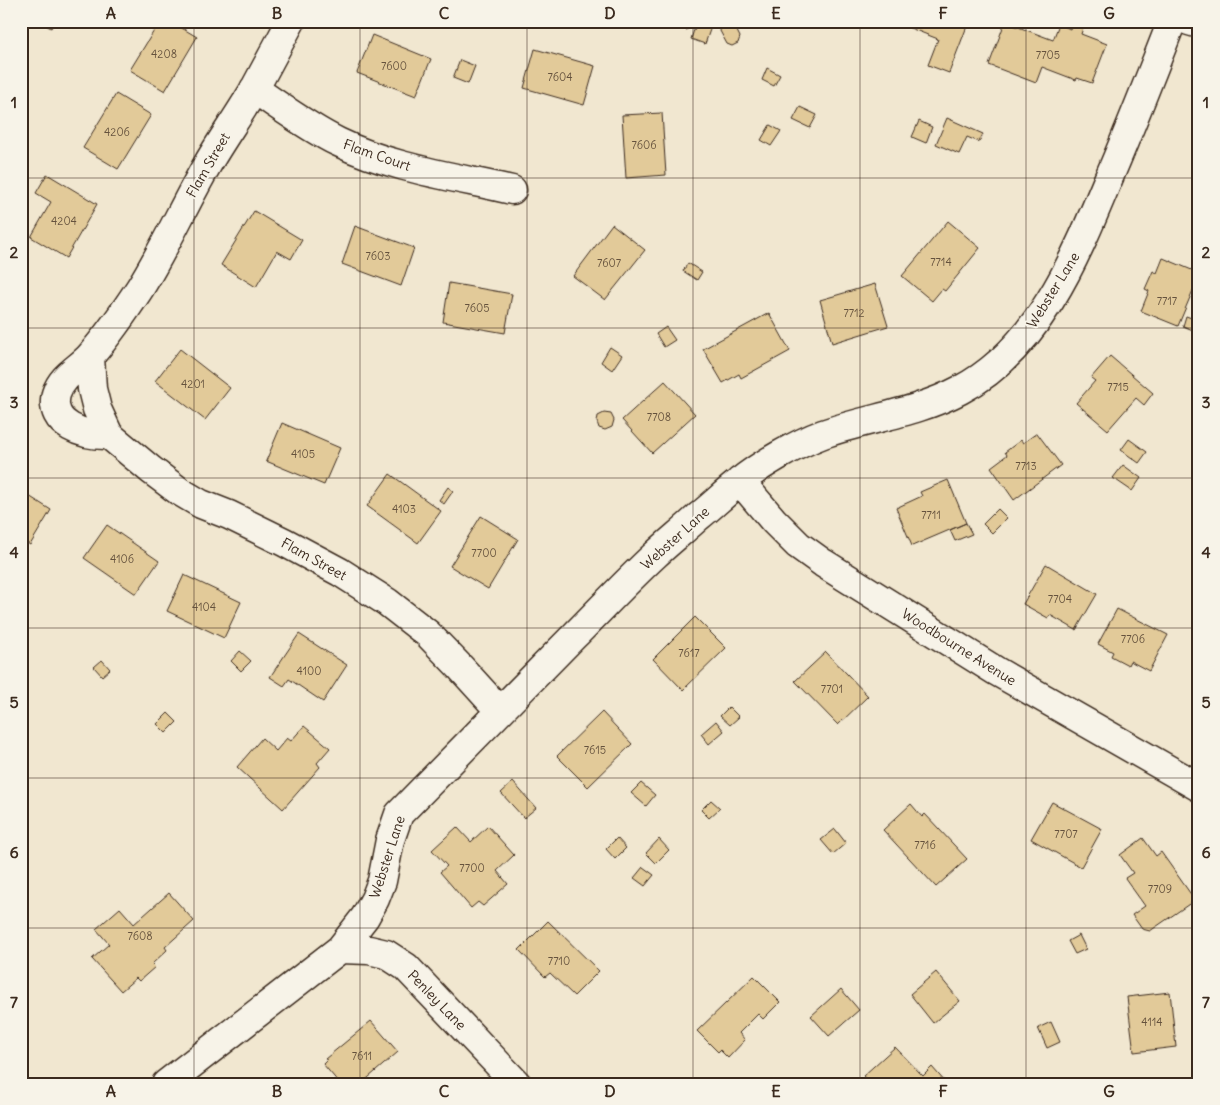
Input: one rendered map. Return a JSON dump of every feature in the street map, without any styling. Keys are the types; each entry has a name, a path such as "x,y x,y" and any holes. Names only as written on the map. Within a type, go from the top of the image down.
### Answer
{"street":[{"name":"Flam Street","path":"109,435 96,436 76,430 66,424 56,409 56,393 63,380 90,357 112,329 141,286 207,165 254,89 290,21"},
{"name":"Webster Lane","path":"166,1084 340,949 365,917 375,899 382,881 390,840 399,814 654,556 740,481 795,447 822,435 904,412 960,390 989,372 1012,350 1041,314 1083,239 1130,128 1172,21"},
{"path":"1189,21 1199,24"},
{"name":"Flam Court","path":"254,89 307,124 338,142 360,151 403,165 512,190"},
{"name":"Flam Street","path":"90,357 92,389 97,409 109,435 150,470 179,491 201,504 229,515 284,542 340,572 387,602 428,634 500,711"},
{"name":"Woodbourne Avenue","path":"740,481 774,521 798,545 823,563 996,671 1199,787"},
{"name":"Penley Lane","path":"340,949 369,950 386,954 406,967 518,1084"}],"building":[{"path":"44,21 55,21 51,28 42,23"},
{"path":"160,21 170,21 197,37 165,91 130,70"},
{"path":"678,21 689,21 687,30 677,26"},
{"path":"697,21 713,21 705,44 691,39"},
{"path":"907,21 969,21 949,73 928,65 938,39 905,26"},
{"path":"1072,21 1084,25 1081,34 1107,44 1092,83 1077,78 1076,80 1042,67 1036,83 989,65 1005,22 1053,40 1059,24 1070,29"},
{"path":"727,23 734,25 740,37 738,43 732,46 727,44 720,31 721,26"},
{"path":"372,35 431,59 416,96 357,73"},
{"path":"535,49 595,66 584,105 524,88"},
{"path":"460,60 475,66 468,84 453,78"},
{"path":"767,68 780,75 774,86 762,80"},
{"path":"116,94 151,115 118,169 83,148"},
{"path":"800,107 817,115 810,128 793,120"},
{"path":"662,113 666,175 626,178 622,115"},
{"path":"947,118 983,134 979,142 967,137 959,154 936,144"},
{"path":"919,121 932,127 926,143 912,137"},
{"path":"770,125 781,131 771,146 761,140"},
{"path":"1199,167 1199,182 1193,180"},
{"path":"47,174 97,204 66,258 31,237 51,202 36,193"},
{"path":"254,211 302,240 291,259 277,251 256,287 221,265"},
{"path":"948,221 980,248 945,291 942,289 932,301 902,276"},
{"path":"612,224 645,250 605,300 573,276"},
{"path":"355,226 414,248 401,286 342,264"},
{"path":"1163,258 1199,273 1178,326 1141,311 1149,291 1145,289 1153,271 1157,273"},
{"path":"688,263 702,272 697,280 683,271"},
{"path":"449,283 512,294 505,333 443,322"},
{"path":"875,284 888,326 832,343 820,300"},
{"path":"769,313 790,351 741,378 739,374 723,383 703,349"},
{"path":"1186,316 1197,320 1193,330 1183,326"},
{"path":"666,327 675,340 664,347 656,334"},
{"path":"610,347 622,355 612,370 601,362"},
{"path":"180,349 230,388 205,420 155,381"},
{"path":"1110,356 1153,393 1144,405 1136,398 1108,430 1076,403 1095,381 1091,378"},
{"path":"665,381 695,414 652,453 622,420"},
{"path":"604,413 611,414 614,420 612,427 605,430 599,428 597,422 598,416"},
{"path":"282,423 340,448 324,485 266,461"},
{"path":"1037,433 1061,465 1014,500 991,467 1007,455 1005,452 1021,440 1023,443"},
{"path":"1129,439 1147,452 1139,463 1121,450"},
{"path":"1123,465 1141,478 1132,491 1113,478"},
{"path":"390,474 441,511 418,543 367,506"},
{"path":"948,480 966,523 912,546 896,508 922,496 920,492"},
{"path":"448,487 453,491 444,504 439,500"},
{"path":"21,491 51,510 30,545 21,539"},
{"path":"998,509 1007,518 992,533 983,524"},
{"path":"481,516 518,539 488,589 450,566"},
{"path":"966,523 972,534 955,541 950,530"},
{"path":"107,525 159,561 136,594 84,558"},
{"path":"1046,564 1097,594 1076,630 1050,615 1048,618 1023,604"},
{"path":"184,575 241,602 224,638 167,611"},
{"path":"1117,609 1168,635 1149,671 1130,661 1128,665 1111,656 1113,652 1098,644"},
{"path":"695,617 726,648 683,690 653,659"},
{"path":"299,634 347,665 323,702 289,679 284,686 270,677"},
{"path":"240,651 251,661 241,671 231,661"},
{"path":"826,652 868,696 838,725 795,681"},
{"path":"102,660 110,669 102,676 94,667"},
{"path":"729,707 739,717 730,725 720,716"},
{"path":"602,712 632,744 588,787 557,756"},
{"path":"168,713 177,722 166,733 157,724"},
{"path":"716,721 724,731 709,744 701,734"},
{"path":"304,726 330,748 317,763 320,767 283,809 237,767 262,738 276,751 287,738 291,741"},
{"path":"513,782 536,808 524,818 501,793"},
{"path":"641,783 655,795 646,806 631,793"},
{"path":"711,800 720,808 709,818 701,810"},
{"path":"1052,802 1102,829 1081,867 1031,839"},
{"path":"911,804 922,817 925,814 967,859 936,887 883,830"},
{"path":"488,826 514,855 497,871 508,884 483,906 478,902 471,908 440,872 447,866 432,850 457,827 471,842"},
{"path":"835,829 846,843 833,854 821,840"},
{"path":"617,838 626,848 615,859 606,849"},
{"path":"1143,838 1156,856 1161,852 1195,900 1150,931 1142,929 1132,915 1145,906 1125,878 1133,873 1120,855"},
{"path":"659,839 669,850 656,863 646,853"},
{"path":"643,867 654,875 645,886 634,878"},
{"path":"169,893 194,921 165,947 167,950 152,964 155,967 139,981 136,978 121,991 92,959 109,944 96,929 120,908 134,924"},
{"path":"548,921 599,971 574,996 550,973 545,977 519,950"},
{"path":"1079,935 1086,949 1075,954 1068,941"},
{"path":"936,972 960,1001 933,1023 910,994"},
{"path":"754,976 780,1002 763,1019 758,1014 739,1033 745,1040 728,1058 720,1050 718,1052 697,1031"},
{"path":"841,989 859,1010 829,1036 811,1016"},
{"path":"1170,992 1176,1047 1134,1052 1127,997"},
{"path":"371,1021 398,1052 361,1084 340,1084 323,1064 327,1060 325,1059"},
{"path":"1051,1022 1060,1042 1047,1048 1038,1028"},
{"path":"895,1047 923,1076 932,1067 946,1083 871,1084 863,1076"}]}
